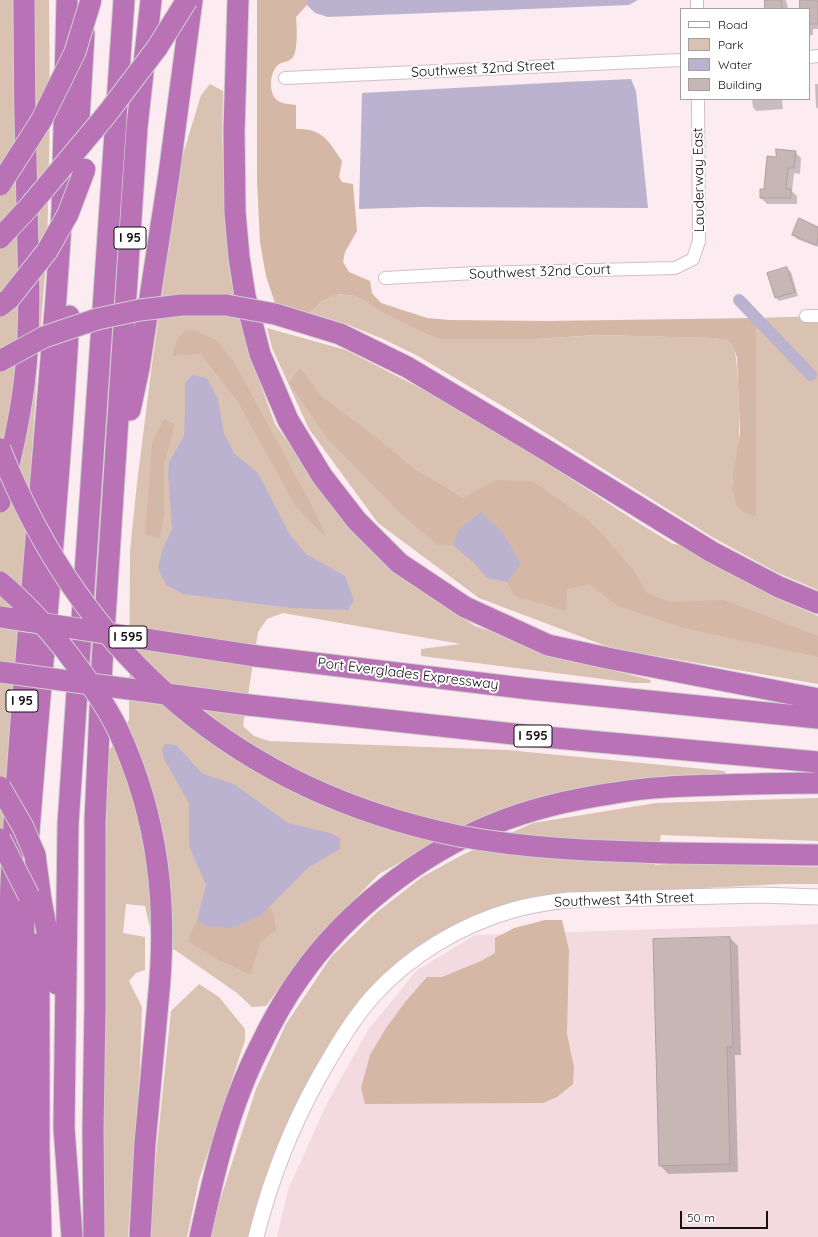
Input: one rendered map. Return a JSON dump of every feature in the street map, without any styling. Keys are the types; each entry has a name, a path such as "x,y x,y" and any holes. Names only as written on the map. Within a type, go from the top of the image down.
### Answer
{"highway":[{"path":"0,502 19,419 28,342 29,287 24,0"},
{"name":"I 95","path":"7,1237 3,1031 15,805 62,210 67,0"},
{"path":"23,1237 21,1037 25,877 64,415 85,0"},
{"path":"0,185 45,114 75,52 91,0"},
{"path":"0,306 9,299 47,251 68,214 85,169 94,55 96,0"},
{"path":"72,1237 64,1128 68,824 124,0"},
{"name":"I 95","path":"94,1237 92,1130 95,998 95,821 102,664 137,127 151,0"},
{"path":"0,238 29,207 106,115 157,48 187,0"},
{"path":"115,477 139,368 168,182 192,0"},
{"path":"238,0 234,132 235,212 239,257 245,296 260,354 288,420 322,476 357,521 399,563 465,607 548,645 818,699"},
{"path":"0,361 44,337 97,319 140,310 182,305 226,305 275,314 340,334 407,367 712,552 779,587 818,603"},
{"path":"0,449 24,506 44,542 88,610 114,642 139,669 172,700 236,747 275,770 310,788 348,804 414,826 460,836 510,844 589,850 669,853 818,855"},
{"path":"0,582 28,608 55,638 80,669 98,696 117,729 130,760 155,845 162,921 162,954 145,1143 140,1237"},
{"name":"Port Everglades Expressway","path":"0,617 256,656 530,689 818,718"},
{"name":"I 595","path":"0,672 249,705 523,735 818,762"},
{"path":"200,1237 215,1171 234,1109 258,1049 272,1022 301,976 319,953 359,911 380,892 445,848 470,834 495,823 569,802 618,792 669,788 746,784 818,783"},
{"path":"0,787 22,827 35,855 41,900 57,982 55,1130 58,1237"},
{"path":"0,838 29,896 33,920 39,988 39,1149 41,1237"}],"street":[{"name":"Southwest 32nd Street","path":"285,78 680,60"},
{"name":"Lauderway East","path":"693,259 699,241 698,100"},
{"name":"Southwest 32nd Court","path":"385,278 675,268 693,259"},
{"name":"Southwest 34th Street","path":"256,1237 269,1192 284,1151 302,1110 324,1069 348,1030 372,997 388,980 411,961 440,942 468,927 512,910 569,900 760,895 818,897"}],"shaded area":[{"path":"257,0 307,0 307,5 296,17 297,38 295,54 291,59 279,64 274,70 271,80 272,91 273,95 280,102 296,105 296,129 305,129 319,133 329,142 342,161 339,177 342,182 353,184 357,231 345,252 343,262 349,272 370,281 372,293 381,303 427,318 450,320 547,321 756,318 756,517 744,512 737,506 732,489 740,433 737,358 733,345 726,340 713,338 596,335 537,339 439,339 421,332 383,313 356,296 338,294 322,301 310,313 275,303 266,276 260,242 257,181"},
{"path":"194,330 216,340 234,362 318,517 326,538 295,505 238,402 201,354 172,356 177,340 184,331"},
{"path":"300,368 322,397 373,435 413,468 463,498 496,480 532,481 590,521 633,569 647,593 670,602 724,600 818,636 818,657 684,628 618,606 589,584 567,589 566,611 515,596 507,582 521,564 501,530 481,512 458,530 453,545 438,545 401,514 326,437 289,383"},
{"path":"164,419 175,424 164,465 164,515 160,538 145,535 152,443"},
{"path":"270,906 274,916 276,930 260,942 251,975 219,960 187,941 197,920 206,926 259,917"},
{"path":"545,920 562,920 569,950 567,1034 574,1067 573,1084 557,1097 543,1103 365,1104 361,1088 370,1055 386,1028 406,1001 427,977 442,977 481,961 495,953 495,938 514,928"},
{"path":"818,924 818,1237 277,1237 288,1190 326,1105 368,1030 416,971 475,935"}],"green space":[{"path":"0,0 49,0 50,112 47,251 38,359 0,936"},
{"path":"210,84 223,91 222,140 230,275 248,350 275,424 348,525 412,585 475,626 600,667 651,680 650,683 634,683 421,656 421,649 461,644 283,613 267,619 258,632 243,726 254,736 269,741 507,750 725,771 726,775 628,780 541,796 430,846 379,874 308,948 266,1006 252,1007 237,993 175,950 153,941 145,906 126,904 123,933 145,937 145,970 136,973 129,981 142,1007 140,1069 128,1237 96,1237 97,1009 106,832 108,752 129,720 130,551 152,364 181,161 201,95"},
{"path":"337,294 356,296 383,313 421,332 439,339 537,339 596,335 713,338 731,343 735,350 739,416 739,441 732,489 756,517 756,318 818,316 818,590 776,572 712,537 509,410 416,355 383,339 346,324 310,313 322,301"},
{"path":"267,328 346,350 475,416 673,544 682,545 781,600 818,616 818,684 611,648 479,598 378,523 309,429 272,348"},
{"path":"818,798 818,841 661,835 655,865 683,863 818,867 818,884 781,884 539,897 421,946 313,1074 283,1133 248,1237 208,1237 256,1089 286,1024 331,957 376,913 422,877 462,855 533,823 656,803"},
{"path":"199,984 219,997 245,1029 245,1040 199,1180 187,1237 149,1237 171,1011"}],"water":[{"path":"307,0 638,0 629,5 328,17 315,13 307,5"},
{"path":"631,79 636,91 648,208 421,207 359,209 362,93"},
{"path":"192,375 207,378 218,399 224,434 234,453 258,473 290,535 306,554 345,576 354,600 348,610 291,608 183,594 166,585 158,568 162,551 172,529 168,474 169,462 184,436 185,383"},
{"path":"481,512 501,530 521,564 507,582 487,578 474,563 453,545 458,530"},
{"path":"165,744 176,745 203,774 234,784 288,823 330,833 340,838 340,849 309,867 259,917 231,928 206,926 197,920 206,885 189,846 189,803 164,759 162,750"}],"building":[{"path":"765,0 782,0 782,8 765,8"},
{"path":"800,0 818,1 818,24 810,24 810,8 800,8"},
{"path":"776,149 796,151 794,168 788,168 786,189 791,189 791,198 760,198 760,189 764,189 767,156 776,157"},
{"path":"799,218 818,227 818,239 816,245 792,235"},
{"path":"787,267 795,292 775,298 767,273"},
{"path":"730,937 733,1047 727,1047 730,1164 659,1166 653,939"}],"waterway":[{"path":"739,300 811,375"}]}
